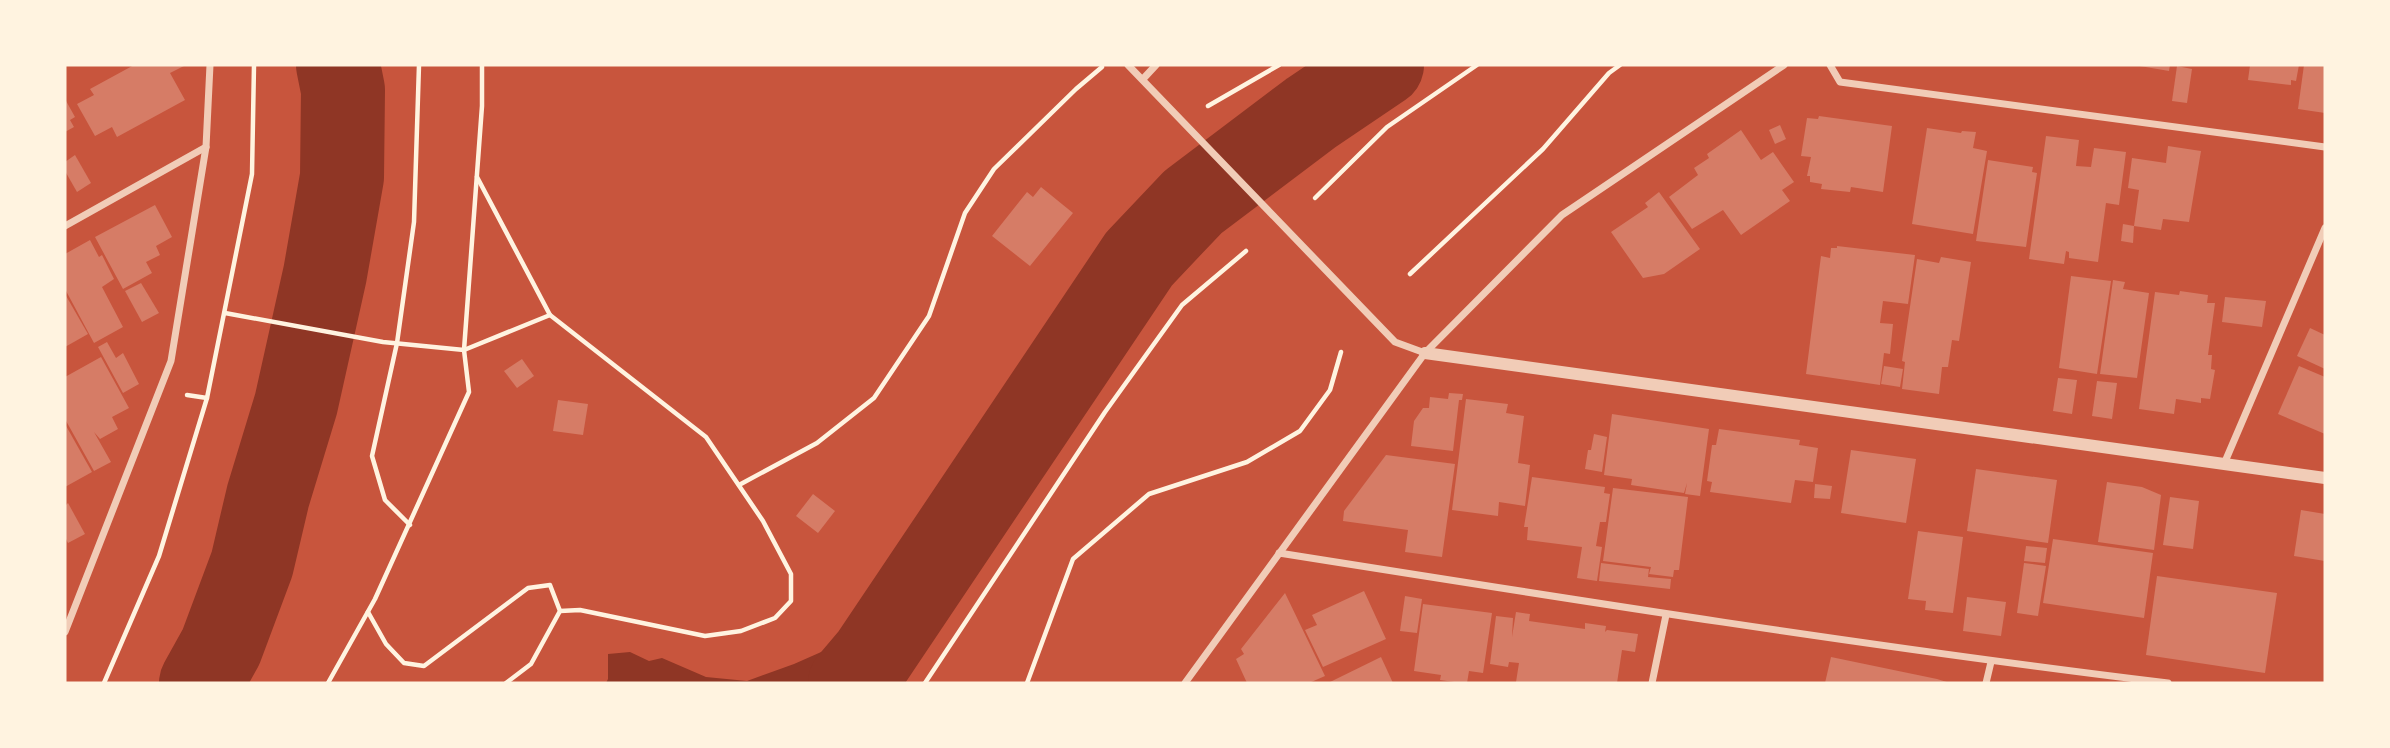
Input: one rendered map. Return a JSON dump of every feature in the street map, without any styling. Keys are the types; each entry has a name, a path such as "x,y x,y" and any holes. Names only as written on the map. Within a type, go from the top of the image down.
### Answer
{"street":[{"path":"65,632 171,361 206,148 210,65"},
{"path":"1128,65 1395,342 1425,353 2325,478"},
{"path":"1143,79 1156,65"},
{"path":"1185,683 1425,353 1562,215 1783,65"},
{"path":"1830,65 1840,82 2325,147"},
{"path":"65,226 206,148"},
{"path":"2224,464 2321,248 2325,229"},
{"path":"1279,553 1666,615 1991,662 2168,683"},
{"path":"1652,683 1666,615"},
{"path":"1986,683 1991,662"}],"path":[{"path":"104,683 159,556 207,398 252,174 254,65"},
{"path":"410,525 385,500 372,456 397,343 414,222 419,65"},
{"path":"328,683 368,612 469,392 464,351 482,106 482,65"},
{"path":"739,485 817,443 874,398 929,316 965,213 994,169 1076,89 1105,65"},
{"path":"1208,106 1279,65"},
{"path":"1315,198 1387,127 1477,65"},
{"path":"1409,274 1543,149 1609,73 1620,65"},
{"path":"477,177 550,314 706,437 763,521 791,574 791,601 775,618 741,631 705,636 580,610 560,611"},
{"path":"925,683 1105,412 1182,305 1246,251"},
{"path":"225,313 383,342 464,351 550,314"},
{"path":"1027,683 1073,559 1149,494 1247,462 1300,431 1331,390 1341,352"},
{"path":"368,612 386,643 404,663 424,666 528,589 550,585 560,611 531,664 506,683"}],"shaded area":[{"path":"837,645 833,656 811,683 606,683 608,654 630,652 649,661 662,658 706,677 747,681"}],"building":[{"path":"134,65 186,65 170,73 185,100 117,137 112,127 95,136 77,104 94,95 90,89"},
{"path":"2134,65 2170,65 2169,71"},
{"path":"2250,65 2299,65 2296,81 2291,80 2291,85 2248,80"},
{"path":"2304,65 2325,65 2325,113 2298,109"},
{"path":"2177,66 2192,69 2187,103 2172,101"},
{"path":"65,99 75,117 70,120 74,127 65,132"},
{"path":"1819,116 1892,126 1883,192 1851,187 1850,192 1821,189 1822,184 1810,182 1810,176 1807,176 1811,157 1801,156 1807,118 1818,119"},
{"path":"1780,125 1786,139 1775,144 1769,130"},
{"path":"1927,128 1961,133 1976,132 1973,148 1987,151 1973,234 1912,224"},
{"path":"1741,130 1761,160 1773,152 1794,182 1782,190 1790,201 1741,235 1723,210 1692,229 1669,197 1698,175 1694,168 1709,158 1707,154"},
{"path":"2046,136 2079,140 2076,166 2091,167 2094,148 2126,152 2119,205 2106,203 2098,262 2069,258 2069,252 2066,251 2064,264 2029,259"},
{"path":"2168,146 2201,151 2189,222 2163,219 2161,230 2134,226 2139,190 2128,188 2132,158 2166,163"},
{"path":"75,155 91,183 77,192 65,171 65,162"},
{"path":"1988,160 2033,167 2032,172 2037,173 2026,247 1976,241"},
{"path":"1041,187 1073,213 1030,266 992,236 1027,192 1033,197"},
{"path":"1659,192 1700,249 1664,274 1643,278 1611,232 1648,207 1645,203"},
{"path":"155,205 172,237 156,246 160,255 146,262 152,273 123,289 95,237"},
{"path":"2123,224 2134,226 2133,243 2121,241"},
{"path":"90,240 99,257 102,255 114,279 102,287 123,327 94,343 65,289 65,254"},
{"path":"1837,246 1915,255 1908,304 1883,301 1880,323 1893,324 1890,354 1884,353 1880,385 1806,374 1821,256 1830,258 1831,248"},
{"path":"1941,257 1971,262 1959,341 1952,340 1948,367 1942,367 1939,394 1902,389 1905,362 1902,361 1917,259 1939,263"},
{"path":"2071,276 2111,281 2097,374 2059,368"},
{"path":"2113,280 2125,282 2123,289 2149,293 2137,378 2100,374"},
{"path":"141,283 159,313 142,322 125,291"},
{"path":"2180,291 2208,295 2207,303 2215,303 2208,355 2212,355 2211,369 2215,370 2210,399 2201,398 2201,403 2176,399 2174,414 2139,409 2155,292 2179,295"},
{"path":"65,294 88,334 65,347"},
{"path":"2225,297 2266,301 2262,327 2222,322"},
{"path":"2310,328 2325,335 2325,369 2297,356"},
{"path":"107,342 116,358 123,353 139,384 123,393 98,347"},
{"path":"101,357 129,408 112,417 118,429 100,439 94,432 111,462 94,471 65,419 65,377"},
{"path":"522,359 534,376 517,388 504,371"},
{"path":"1884,366 1903,369 1900,387 1881,384"},
{"path":"2299,366 2325,377 2325,434 2278,414"},
{"path":"2058,378 2077,380 2072,414 2053,411"},
{"path":"2097,381 2117,383 2112,419 2092,416"},
{"path":"1449,393 1463,394 1462,400 1459,400 1453,451 1411,446 1414,421 1423,408 1429,408 1430,397 1448,399"},
{"path":"1466,399 1508,404 1506,413 1524,416 1518,463 1530,465 1525,506 1499,502 1498,516 1452,510"},
{"path":"558,400 588,404 583,435 553,431"},
{"path":"1612,414 1709,429 1700,496 1685,494 1687,483 1684,493 1631,485 1632,479 1604,475"},
{"path":"65,424 92,472 65,487"},
{"path":"1719,429 1800,440 1799,445 1818,448 1813,482 1795,480 1791,503 1710,492 1712,482 1707,481 1712,445 1716,445"},
{"path":"1594,434 1607,437 1602,472 1585,469"},
{"path":"1851,450 1916,459 1906,523 1841,513"},
{"path":"1386,455 1455,464 1442,557 1405,552 1408,530 1343,521 1344,511"},
{"path":"1976,469 2057,480 2048,543 1967,531"},
{"path":"1532,477 1605,487 1604,493 1610,494 1606,522 1600,522 1596,546 1602,547 1597,581 1577,578 1582,547 1527,540 1528,527 1524,527"},
{"path":"2107,482 2142,487 2161,495 2154,550 2098,542"},
{"path":"1815,484 1832,486 1830,499 1814,498"},
{"path":"1613,488 1688,497 1679,570 1674,570 1673,577 1649,574 1651,567 1603,561"},
{"path":"813,494 835,511 818,533 796,516"},
{"path":"2170,497 2199,501 2193,549 2163,545"},
{"path":"68,503 85,534 68,543 65,537 65,506"},
{"path":"2301,510 2325,514 2325,561 2294,556"},
{"path":"1918,531 1963,537 1953,613 1925,610 1926,601 1908,599"},
{"path":"2053,539 2153,553 2144,618 2043,603"},
{"path":"2026,546 2047,548 2045,563 2024,561"},
{"path":"1601,563 1649,569 1648,577 1671,579 1670,589 1599,581"},
{"path":"2024,563 2046,566 2038,616 2017,613"},
{"path":"2157,576 2277,593 2265,673 2146,655"},
{"path":"1364,591 1386,639 1323,667 1305,630 1317,625 1312,615"},
{"path":"1285,593 1325,676 1309,683 1247,683 1236,659 1244,654 1241,649"},
{"path":"1405,596 1422,599 1417,633 1400,631"},
{"path":"1967,597 2006,602 2001,636 1963,631"},
{"path":"1423,604 1492,613 1483,673 1469,671 1467,683 1461,683 1440,680 1441,675 1414,671"},
{"path":"1516,612 1530,614 1529,621 1585,629 1585,623 1606,626 1605,632 1607,630 1638,634 1635,652 1622,650 1617,683 1516,682 1519,663 1509,662 1508,667 1490,664 1496,616 1513,618 1512,637"},
{"path":"1381,657 1393,683 1328,683"},
{"path":"1831,657 1937,679 1950,683 1825,683"}],"waterway":[{"path":"201,683 221,647 252,564 268,496 296,404 325,274 342,177 343,90 338,65"},
{"path":"850,683 872,657 1139,259 1193,202 1311,113 1382,65"}]}
